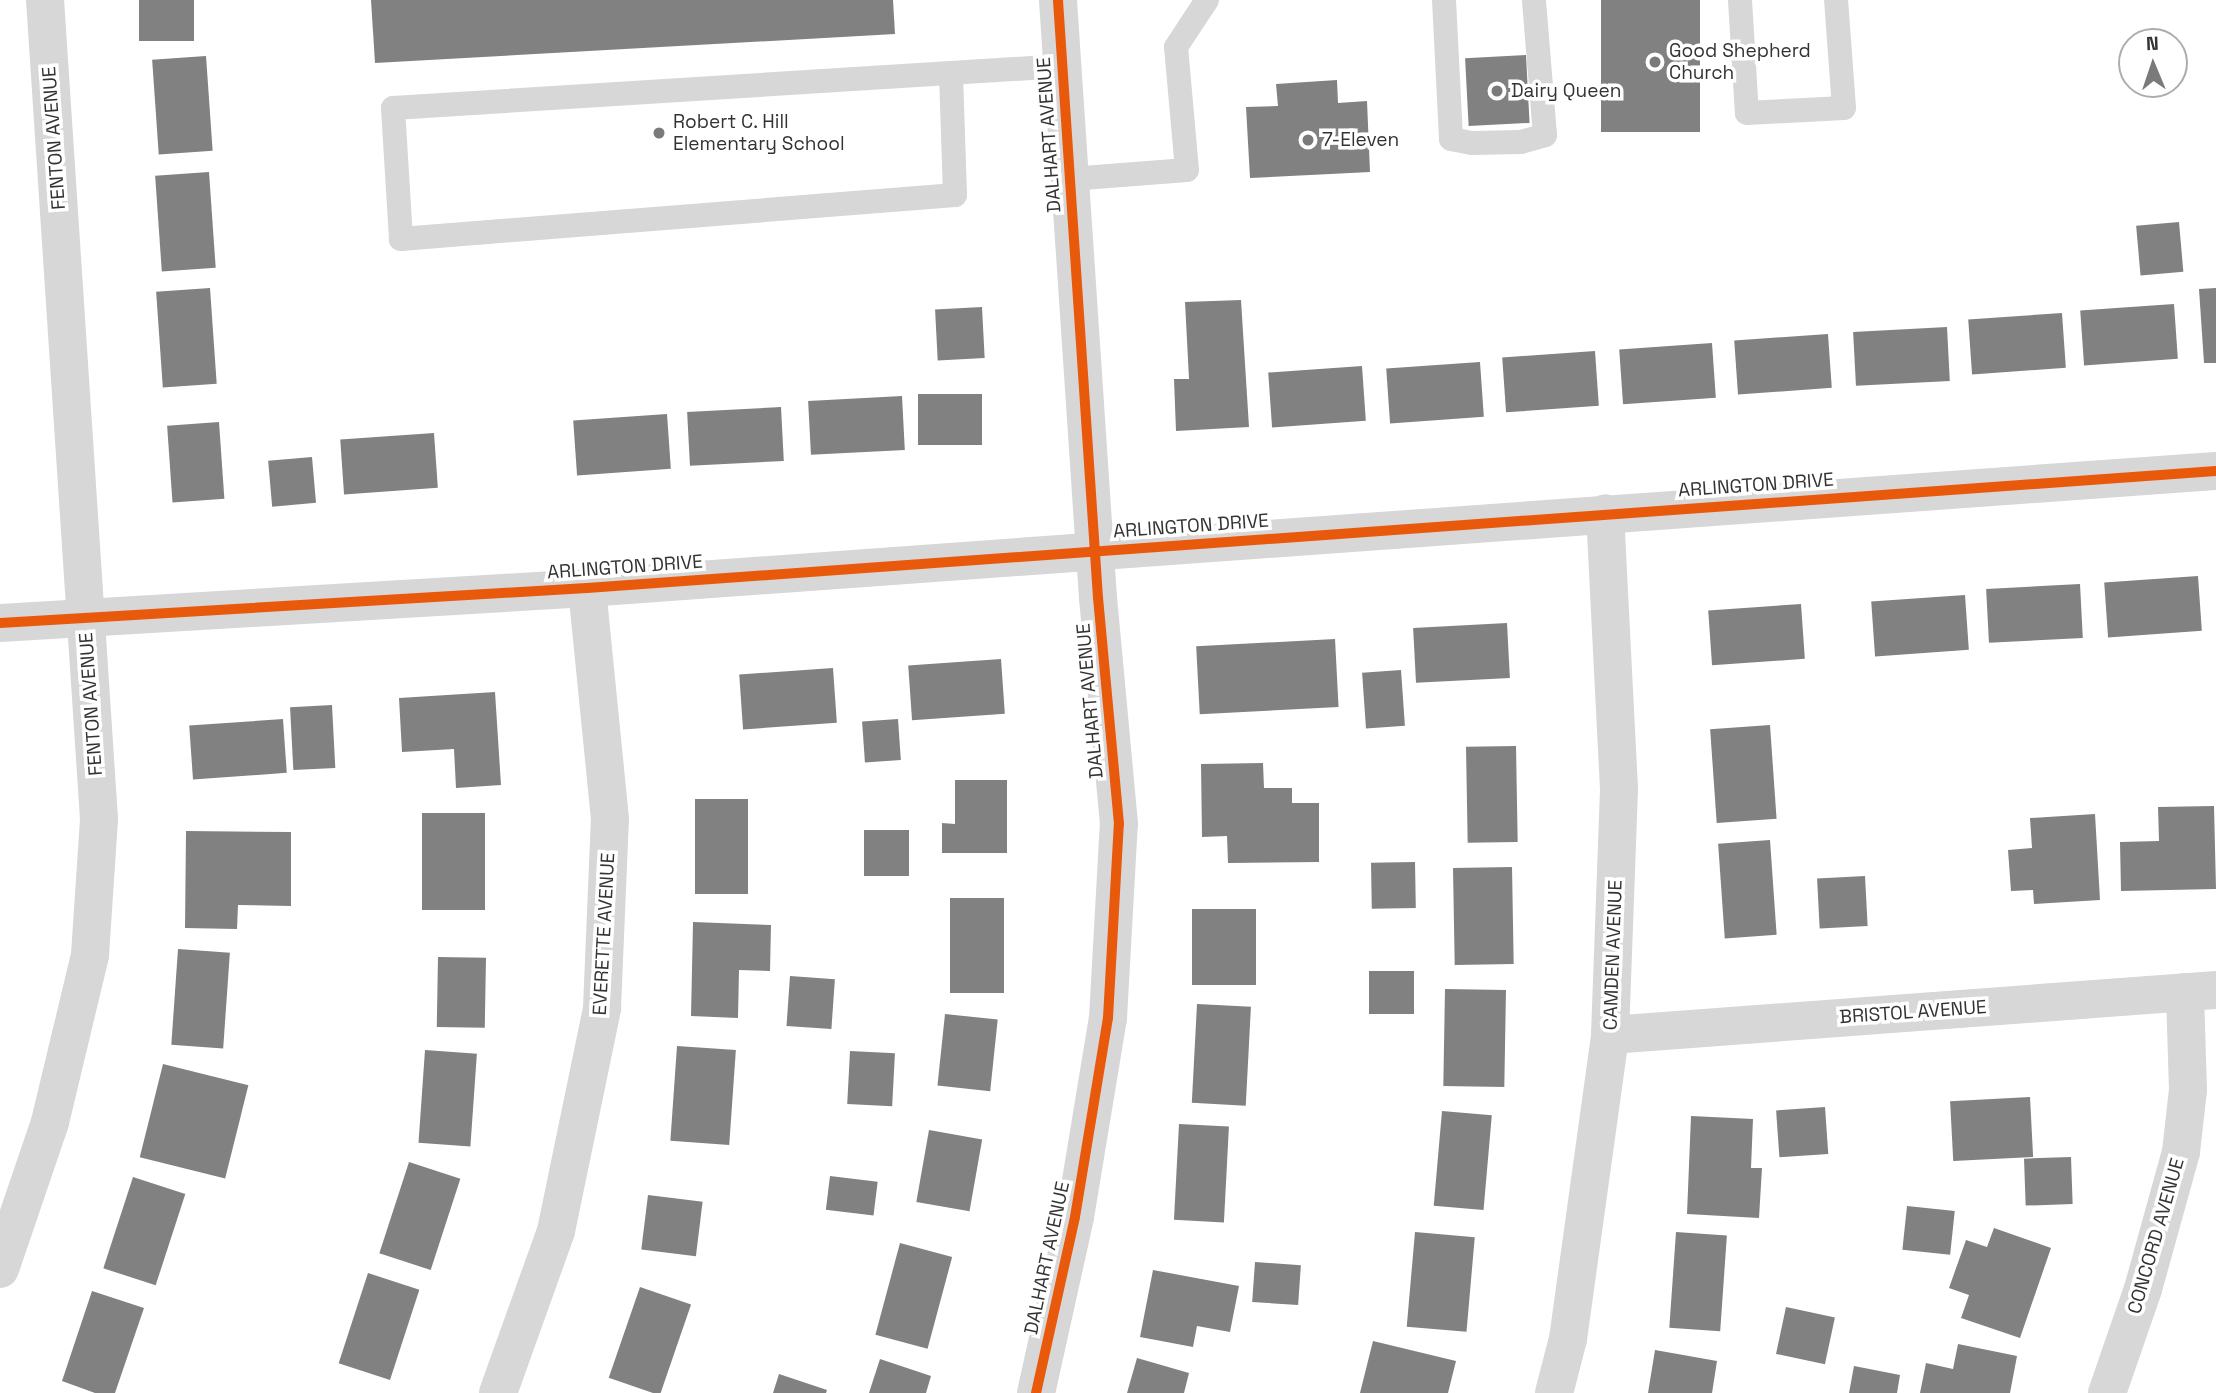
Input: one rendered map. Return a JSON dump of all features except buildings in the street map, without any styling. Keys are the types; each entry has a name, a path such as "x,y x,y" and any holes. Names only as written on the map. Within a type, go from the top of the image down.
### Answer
{"street":[{"name":"FENTON AVENUE","path":"0,1269 50,1122 90,955 99,819 45,0"},
{"name":"DALHART AVENUE","path":"1036,1393 1074,1217 1108,1018 1119,824 1094,550 1058,0"},
{"name":"ARLINGTON DRIVE","path":"0,623 587,587 2216,471"},
{"name":"CAMDEN AVENUE","path":"1554,1393 1568,1339 1610,1035 1619,789 1605,513"},
{"name":"EVERETTE AVENUE","path":"498,1393 556,1231 603,1008 610,820 587,587"},
{"name":"BRISTOL AVENUE","path":"1610,1035 2200,991"},
{"name":"CONCORD AVENUE","path":"2107,1393 2143,1289 2181,1152 2200,991"}],"lane":[{"path":"1070,179 1187,170 1176,47 1208,0"},
{"path":"1444,0 1451,139 1472,143 1521,142 1545,135 1534,0"},
{"path":"1740,0 1747,113 1844,108 1836,0"},
{"path":"951,74 955,195 401,239 393,108 1062,66"}],"cycle path":[{"path":"1036,1393 1075,1217 1108,1018 1119,824 1098,598 1058,0"},
{"path":"0,623 587,588 2216,471"}],"place":[{"name":"Good Shepherd Church","path":"1655,62"},
{"name":"Dairy Queen","path":"1497,91"},
{"name":"Robert C. Hill Elementary School","path":"659,133"},
{"name":"7-Eleven","path":"1308,140"}]}
